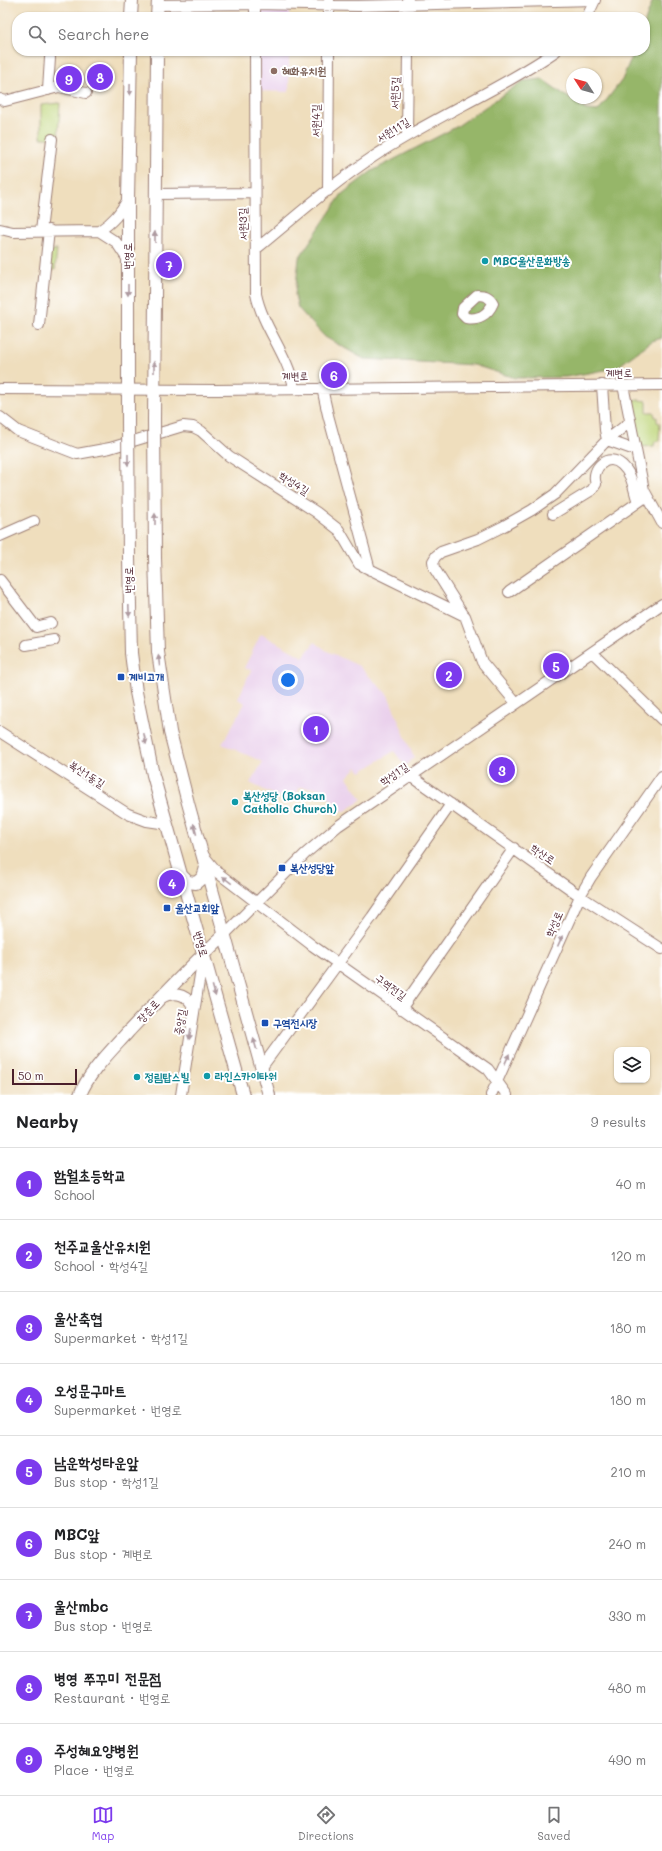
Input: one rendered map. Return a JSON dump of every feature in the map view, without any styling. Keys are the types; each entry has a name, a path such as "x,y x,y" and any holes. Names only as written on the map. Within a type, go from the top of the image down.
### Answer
{"main road":[{"path":"131,12 132,0"},
{"name":"번영로","path":"131,56 128,199 128,421 131,653 136,692 153,775 243,1095"},
{"path":"157,56 154,420 155,558 158,652 173,744 269,1095"},
{"path":"182,876 188,882 196,883 203,877 206,868"},
{"name":"장춘로","path":"80,1095 100,1064 160,998 225,934"}],"street":[{"path":"157,7 256,2 595,0 589,12"},
{"path":"255,12 256,2"},
{"name":"서원3길","path":"255,56 256,294 263,319 288,368 294,388"},
{"name":"서원4길","path":"328,191 329,56"},
{"name":"서원5길","path":"407,136 408,56"},
{"name":"서원11길","path":"256,249 372,157 549,56"},
{"path":"48,90 50,58"},
{"path":"2,100 59,87 86,93"},
{"path":"39,325 52,139"},
{"path":"155,194 255,193"},
{"path":"0,229 13,232 45,230 72,232 99,231 110,224 120,213 128,199"},
{"path":"99,231 116,242 123,250 128,261"},
{"path":"602,385 607,440"},
{"path":"622,385 635,450 642,499"},
{"name":"계변로","path":"0,389 128,390 662,385"},
{"path":"322,388 370,570"},
{"name":"학성4길","path":"0,417 18,431 77,454 110,448 182,426 193,426 201,431 229,456 255,474 289,493 339,530 359,564 464,616"},
{"path":"516,704 482,662 464,616 434,568 433,561 436,556 453,546 478,539 532,510 555,494 607,440 630,422"},
{"path":"607,440 635,450"},
{"path":"553,514 592,490 596,484 593,478 596,470 606,461 610,460 618,462 627,471 642,499 662,523"},
{"path":"509,592 642,499"},
{"path":"0,536 34,521"},
{"path":"0,580 36,627 50,623"},
{"name":"학성1길","path":"225,934 305,854 338,826 662,604"},
{"path":"26,645 54,640"},
{"path":"592,652 662,720"},
{"name":"복산1동길","path":"0,732 128,814 147,821 167,824"},
{"name":"학산로","path":"411,776 580,896 662,949"},
{"name":"학성로","path":"491,1095 580,896 591,877 662,776"},
{"path":"262,1067 451,804"},
{"path":"401,1009 514,848"},
{"name":"구역전길","path":"202,852 218,873 264,909 401,1009 488,1069 507,1095"},
{"name":"중앙길","path":"181,1095 204,954"},
{"path":"160,998 172,993 183,995 191,1002 194,1012"}],"shaded area":[{"path":"258,7 289,7 289,12 258,12"},
{"name":"혜화유치원","path":"258,56 289,56 289,92 258,91"},
{"path":"261,634 303,657 315,642 327,651 359,666 388,695 414,758 405,766 394,751 361,772 357,767 347,777 362,799 344,812 319,788 300,787 291,803 250,783 263,762 222,744 245,703 238,699 251,670 244,668"}],"green space":[{"path":"653,0 662,0 662,338 652,341 616,368 566,377 515,378 474,365 364,359 325,337 298,308 295,295 299,258 342,194 372,171 456,127 523,81 542,79 566,96 566,104 577,104 586,110 598,111 622,80 632,56 650,56 650,12 648,12"},
{"path":"60,103 58,138 41,138 41,105"},
{"path":"45,250 57,250 55,270 44,270"},
{"path":"629,399 647,401 647,412 654,412 655,417 657,417 657,422 660,423 659,441 655,441 654,446 640,447"}],"place":[{"name":"혜화유치원","path":"274,71"},
{"name":"병영 쭈꾸미 전문점","path":"100,77"},
{"name":"주성혜요양병원","path":"69,79"},
{"name":"MBC울산문화방송","path":"485,261"},
{"name":"울산mbc","path":"169,265"},
{"name":"MBC앞","path":"334,375"},
{"name":"남운학성타운앞","path":"556,666"},
{"name":"천주교울산유치원","path":"449,675"},
{"name":"계비고개","path":"121,677"},
{"name":"함월초등학교","path":"316,729"},
{"name":"울산축협","path":"502,770"},
{"name":"복산성당 (Boksan Catholic Church)","path":"235,802"},
{"name":"복산성당앞","path":"282,868"},
{"name":"오성문구마트","path":"172,883"},
{"name":"울산교회앞","path":"167,908"},
{"name":"구역전시장","path":"265,1023"},
{"name":"라인스카이타워","path":"207,1076"},
{"name":"정림탑스빌","path":"137,1077"}]}
